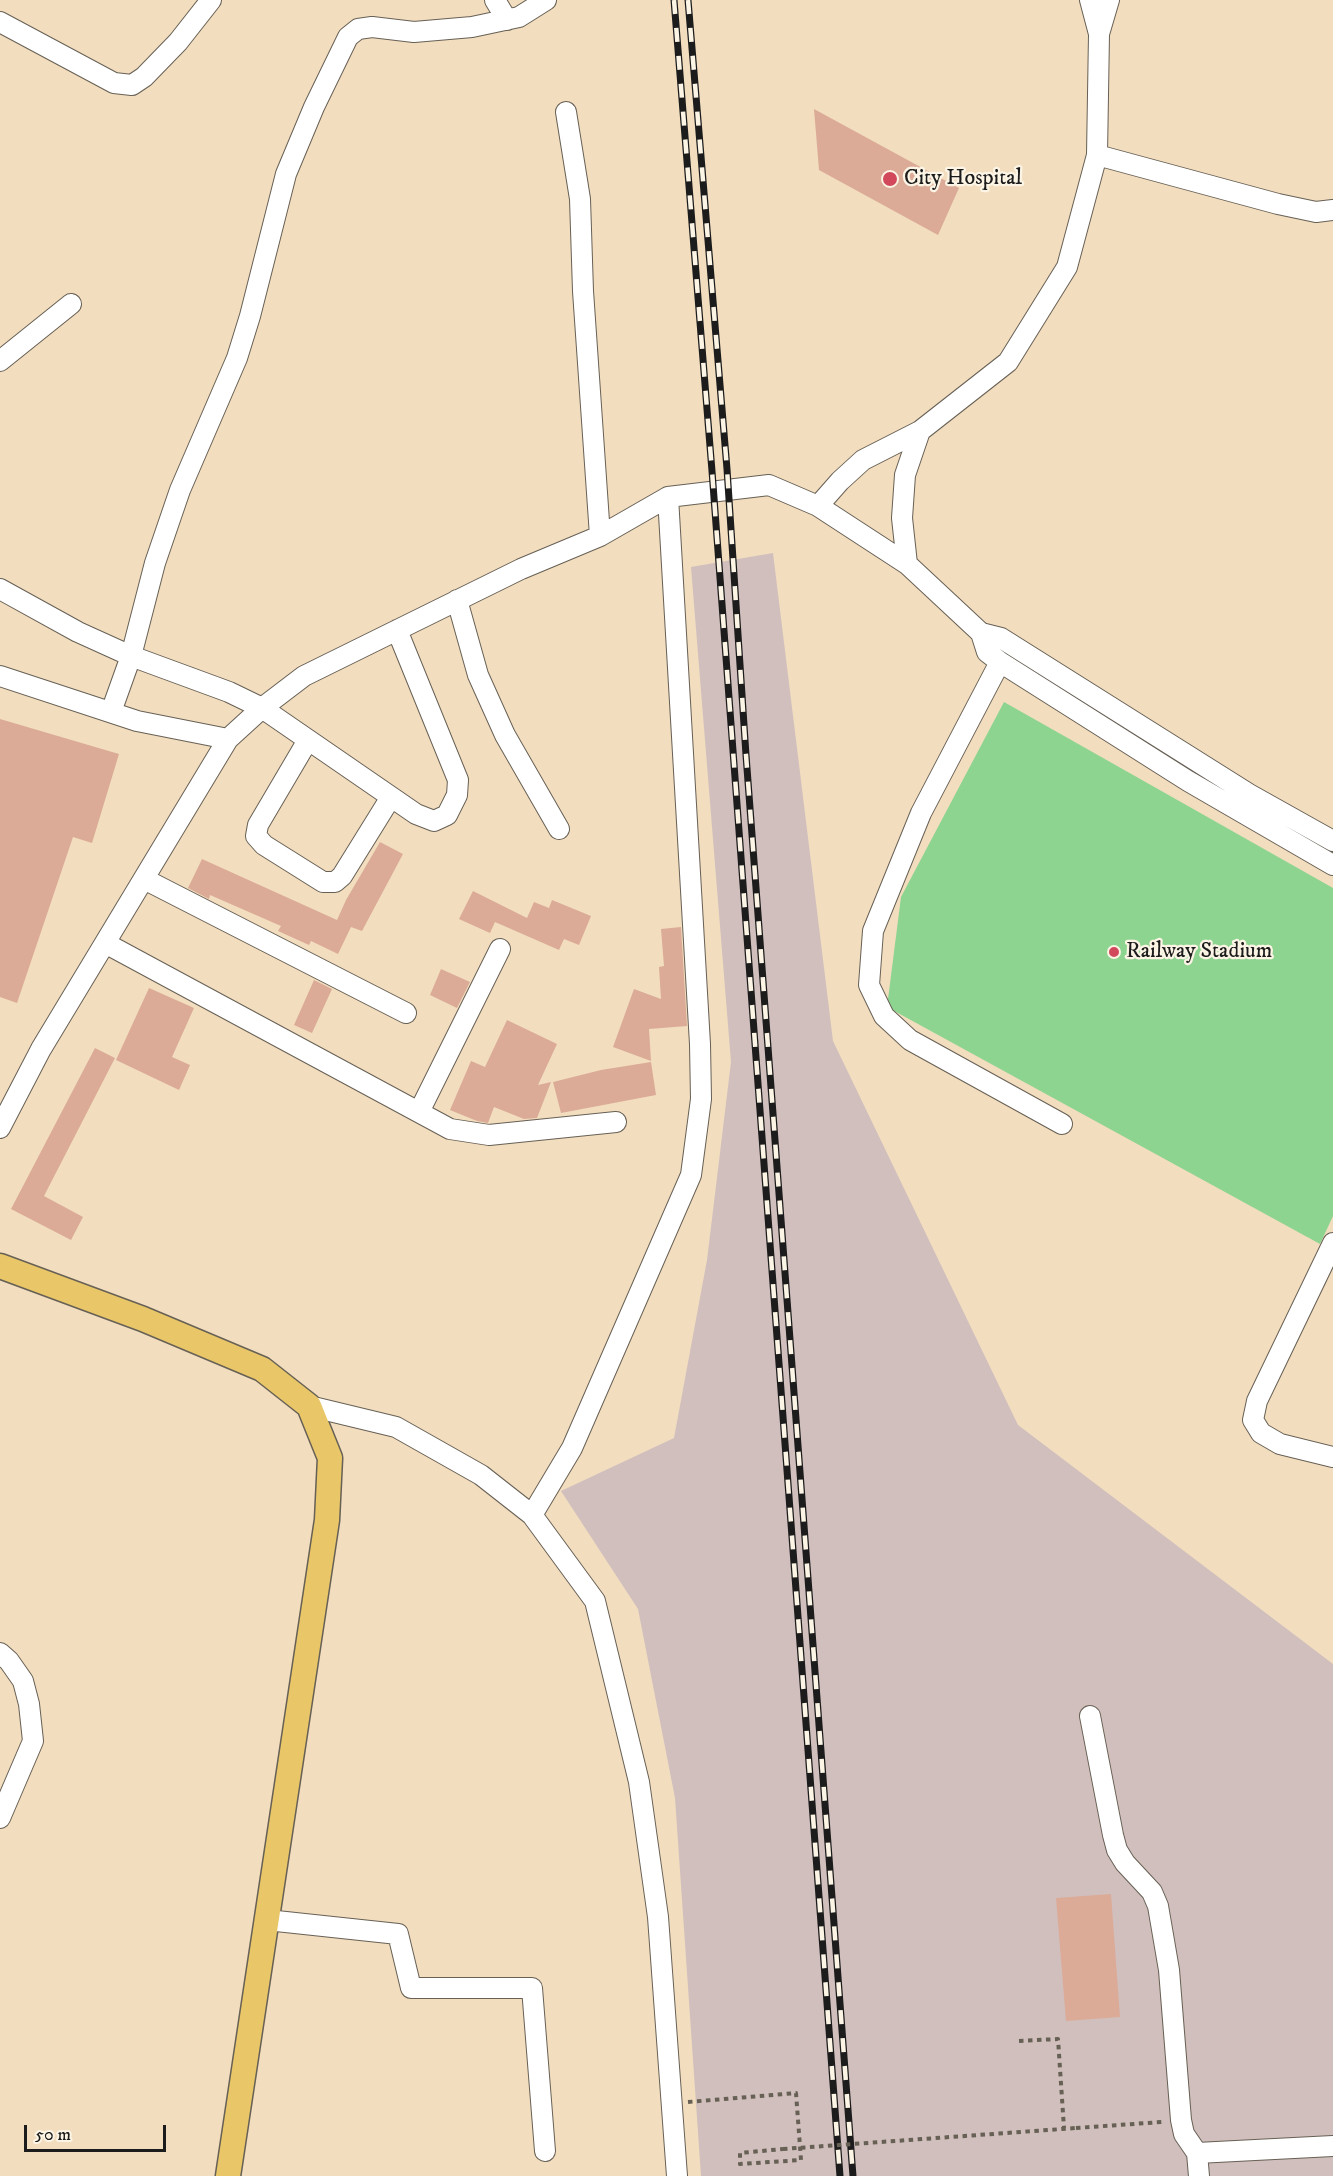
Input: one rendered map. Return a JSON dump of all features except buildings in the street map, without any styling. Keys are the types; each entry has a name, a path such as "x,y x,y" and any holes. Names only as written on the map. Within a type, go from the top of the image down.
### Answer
{"main road":[{"path":"0,1266 143,1319 262,1369 309,1406 330,1458 327,1520 228,2176"}],"street":[{"path":"0,22 114,83 132,85 144,77 178,42 211,0"},
{"path":"495,0 507,20"},
{"path":"111,712 131,656 155,563 180,490 237,358 286,174 314,107 348,37 358,28 372,27 414,32 472,27 519,17 546,0"},
{"path":"1090,0 1099,34"},
{"path":"818,506 863,460 920,431 1008,362 1067,267 1097,155 1099,34 1109,0"},
{"path":"566,112 580,199 583,291 600,536"},
{"path":"1097,155 1278,204 1316,212 1333,210"},
{"path":"0,362 71,304"},
{"path":"907,564 902,518 905,475 920,431"},
{"path":"0,1128 41,1049 228,739 262,708 304,676 521,569 600,536 668,497 770,485 818,506 907,564 981,633 1001,638 1249,794 1333,841"},
{"path":"532,1515 572,1448 691,1175 701,1099 700,1044 668,497"},
{"path":"0,589 78,632 131,656 229,692 262,708 416,814 434,821 447,815 457,795 458,780 397,630"},
{"path":"457,600 478,675 505,735 559,829"},
{"path":"981,633 987,652 1000,662 1188,781 1333,866"},
{"path":"1000,662 921,813 873,931 869,985 884,1016 910,1040 1062,1124"},
{"path":"0,676 137,721 228,739"},
{"path":"308,740 258,825 256,836 264,845 323,882 335,882 342,876 391,797"},
{"path":"144,879 406,1013"},
{"path":"105,943 450,1129 489,1135 616,1122"},
{"path":"419,1112 500,949"},
{"path":"1333,1243 1257,1401 1254,1420 1260,1433 1280,1444 1333,1457"},
{"path":"309,1406 396,1427 480,1475 532,1515 595,1602 636,1771 658,1917 677,2176"},
{"path":"0,1653 9,1661 23,1681 29,1704 33,1741 0,1818"},
{"path":"1090,1716 1117,1850 1125,1863 1152,1892 1158,1906 1169,1970 1181,2121 1184,2134 1197,2153 1199,2176"},
{"path":"267,1920 398,1934 411,1989 532,1988 545,2151"},
{"path":"1197,2153 1333,2146"}],"path":[{"path":"1018,2041 1058,2039 1064,2128"},
{"path":"672,2104 796,2093 801,2160 740,2164 740,2153 1064,2128 1144,2123"}],"shaded area":[{"path":"773,553 833,1041 1018,1425 1333,1664 1333,2176 701,2176 675,1798 638,1609 561,1491 674,1438 707,1260 731,1062 691,567"}],"green space":[{"name":"Railway Stadium","path":"1004,702 1333,888 1333,1216 1320,1244 887,1007 901,897"}],"railway":[{"path":"674,0 712,471 840,2176"},
{"path":"688,0 727,469 746,755 853,2176"}],"place":[{"name":"City Hospital","path":"890,179"},
{"name":"Railway Stadium","path":"1114,952"}]}
